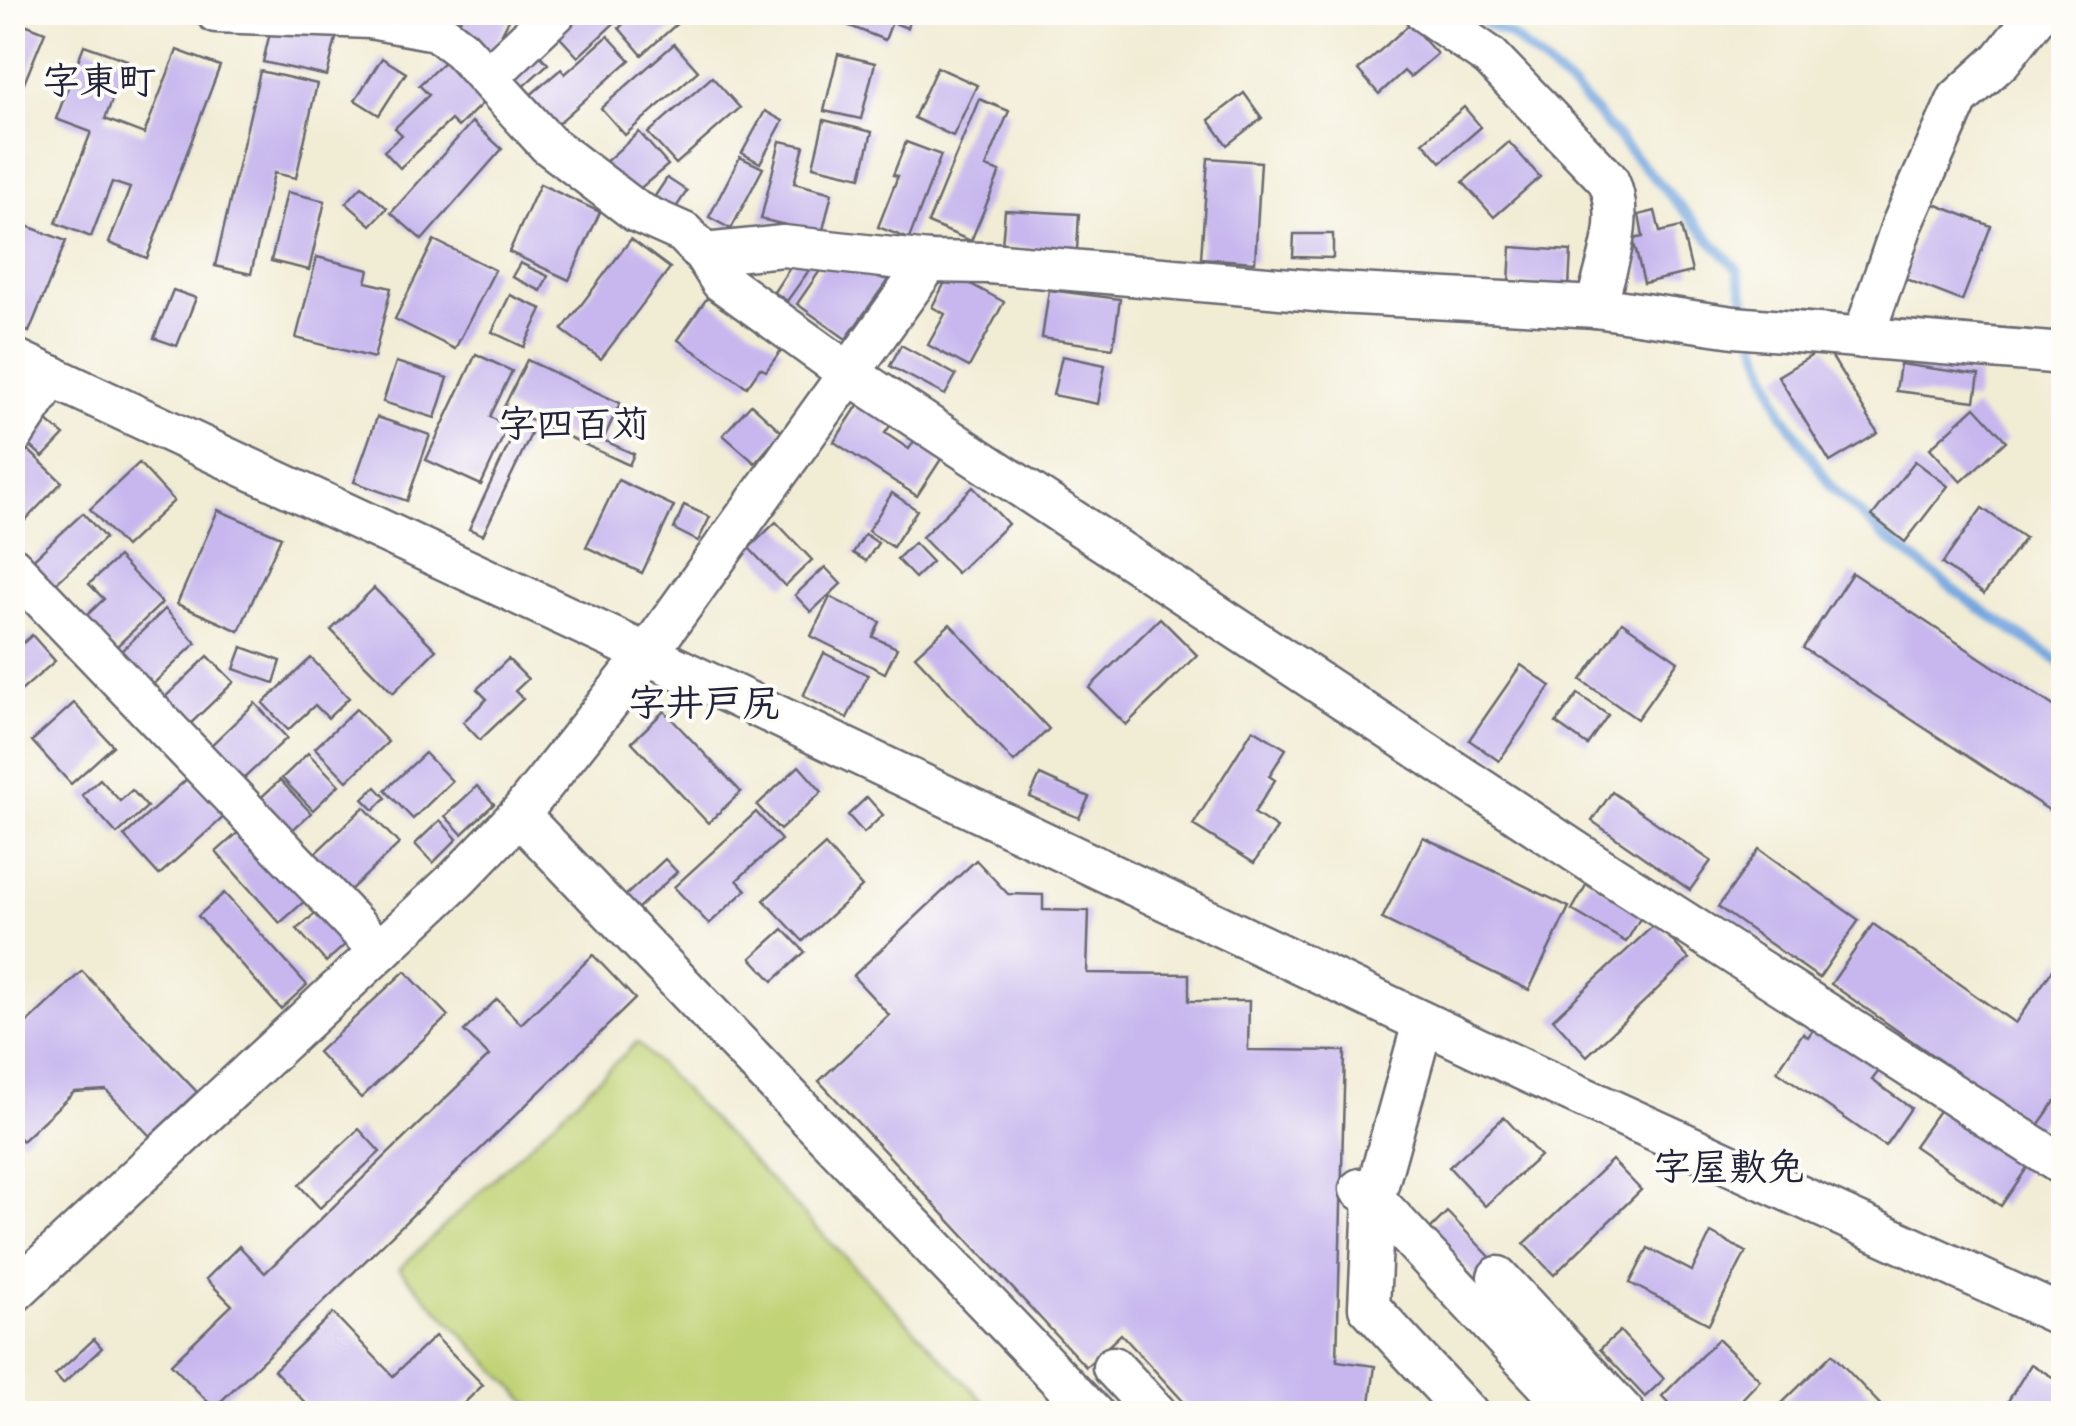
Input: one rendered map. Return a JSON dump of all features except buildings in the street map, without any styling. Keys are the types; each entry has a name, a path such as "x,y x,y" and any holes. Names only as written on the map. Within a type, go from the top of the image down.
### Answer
{"street":[{"path":"216,12 370,18 436,30 462,49 548,144 638,212 684,233 704,254 720,280 850,374 1611,875 2064,1166"},
{"path":"488,77 556,12"},
{"path":"1424,12 1490,57 1608,180 1616,197 1617,216 1596,308"},
{"path":"1863,338 1902,225 1958,98 2000,60 2039,12"},
{"path":"704,254 783,246 929,262 990,263 1338,293 1596,308 1754,329 2064,354"},
{"path":"12,1294 380,951 519,815 648,654 929,262"},
{"path":"12,358 648,654 1416,1019 2064,1318"},
{"path":"12,436 52,376"},
{"path":"12,567 380,951"},
{"path":"519,815 1092,1414"},
{"path":"1416,1019 1365,1192 1368,1307 1468,1414"},
{"path":"1365,1192 1562,1409"},
{"path":"1498,1278 1625,1414"},
{"path":"1112,1367 1158,1414"}],"green space":[{"path":"637,1042 995,1413 538,1413 399,1269"}],"waterway":[{"path":"1462,12 1509,34 1575,90 1737,269 1751,321"},
{"path":"1755,338 1782,413 1832,488 1883,535 1970,602 2064,665"}],"district":[{"name":"字東町","path":"99,81"},
{"name":"字四百苅","path":"574,424"},
{"name":"字井戸尻","path":"704,703"},
{"name":"字屋敷免","path":"1729,1167"}]}
